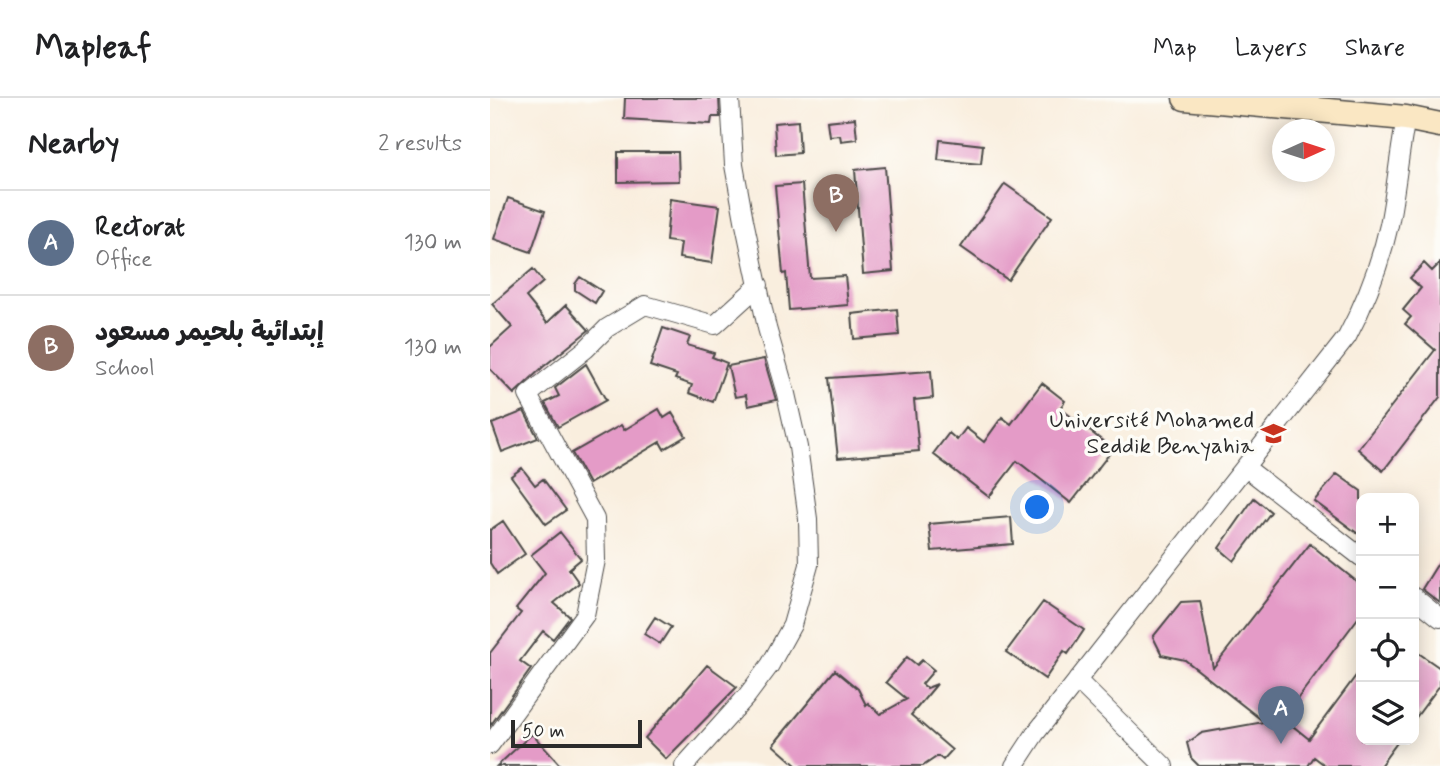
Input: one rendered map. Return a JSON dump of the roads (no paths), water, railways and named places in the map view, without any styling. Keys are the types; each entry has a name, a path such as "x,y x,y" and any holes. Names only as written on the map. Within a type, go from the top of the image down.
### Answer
{"main road":[{"path":"1185,98 1406,108 1440,125"}],"street":[{"path":"684,766 746,698 770,665 792,625 807,577 810,552 799,457 737,187 730,98"},
{"path":"1014,766 1035,734 1347,337 1367,296 1388,226 1406,108"},
{"path":"490,745 585,615 596,560 595,519 528,395 586,349 607,328 645,305 715,325 759,285"},
{"path":"1245,467 1360,556"},
{"path":"1419,601 1440,618"},
{"path":"1077,680 1164,766"}],"place":[{"name":"إبتدائية بلحيمر مسعود","path":"836,232"},
{"name":"Université Mohamed Seddik Benyahia","path":"1274,434"},
{"name":"Rectorat","path":"1281,744"}]}
